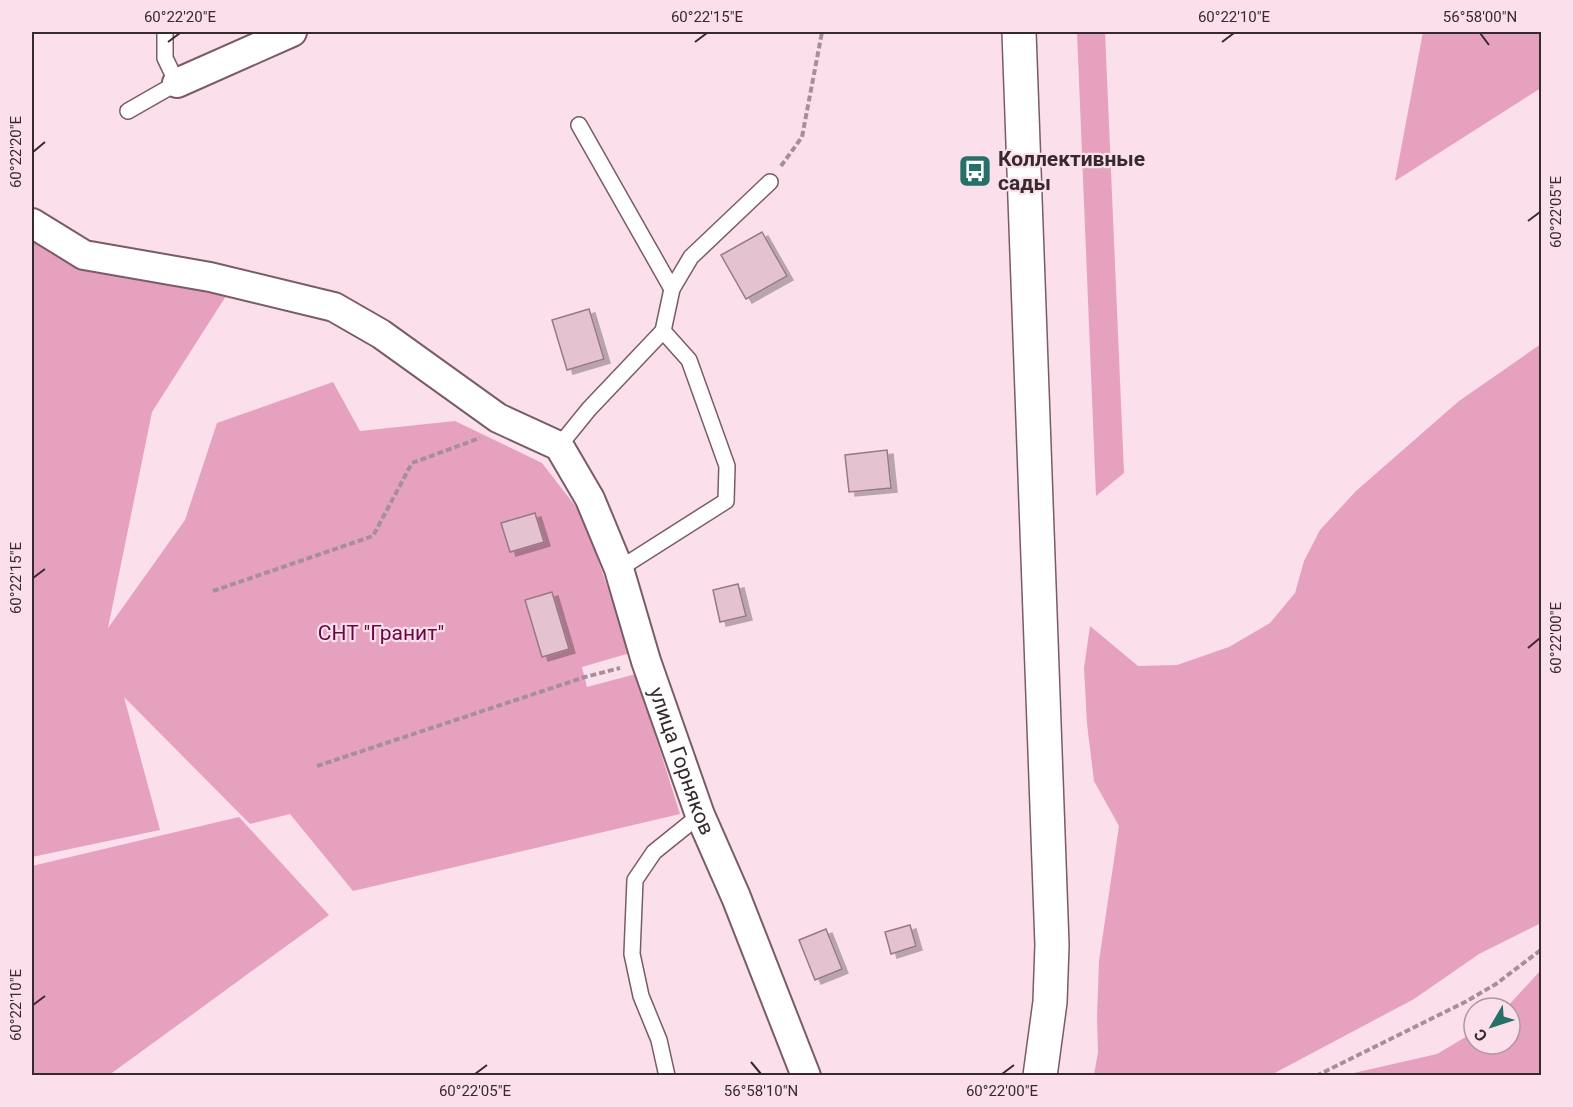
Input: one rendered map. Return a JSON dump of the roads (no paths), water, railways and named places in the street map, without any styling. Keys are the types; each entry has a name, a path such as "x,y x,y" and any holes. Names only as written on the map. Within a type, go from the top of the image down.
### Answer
{"main road":[{"path":"1018,32 1052,945 1050,1002 1040,1076"}],"street":[{"path":"177,83 292,32"},
{"path":"32,223 84,255 210,277 334,307 381,334 498,418 559,446"},
{"name":"улица Горняков","path":"559,446 590,499 620,569 646,661 700,815 736,897 806,1076"}],"lane":[{"path":"128,111 177,83 165,58 165,32"},
{"path":"579,125 672,289"},
{"path":"559,446 589,408 663,331 672,289 691,257 770,182"},
{"path":"620,569 726,501 727,466 689,360 663,331"},
{"path":"667,1076 659,1040 641,996 632,954 635,880 654,852 700,815"}],"place":[{"name":"Коллективные сады","path":"975,171"}],"park label":[{"name":"СНТ \"Гранит\"","path":"381,633"}]}
